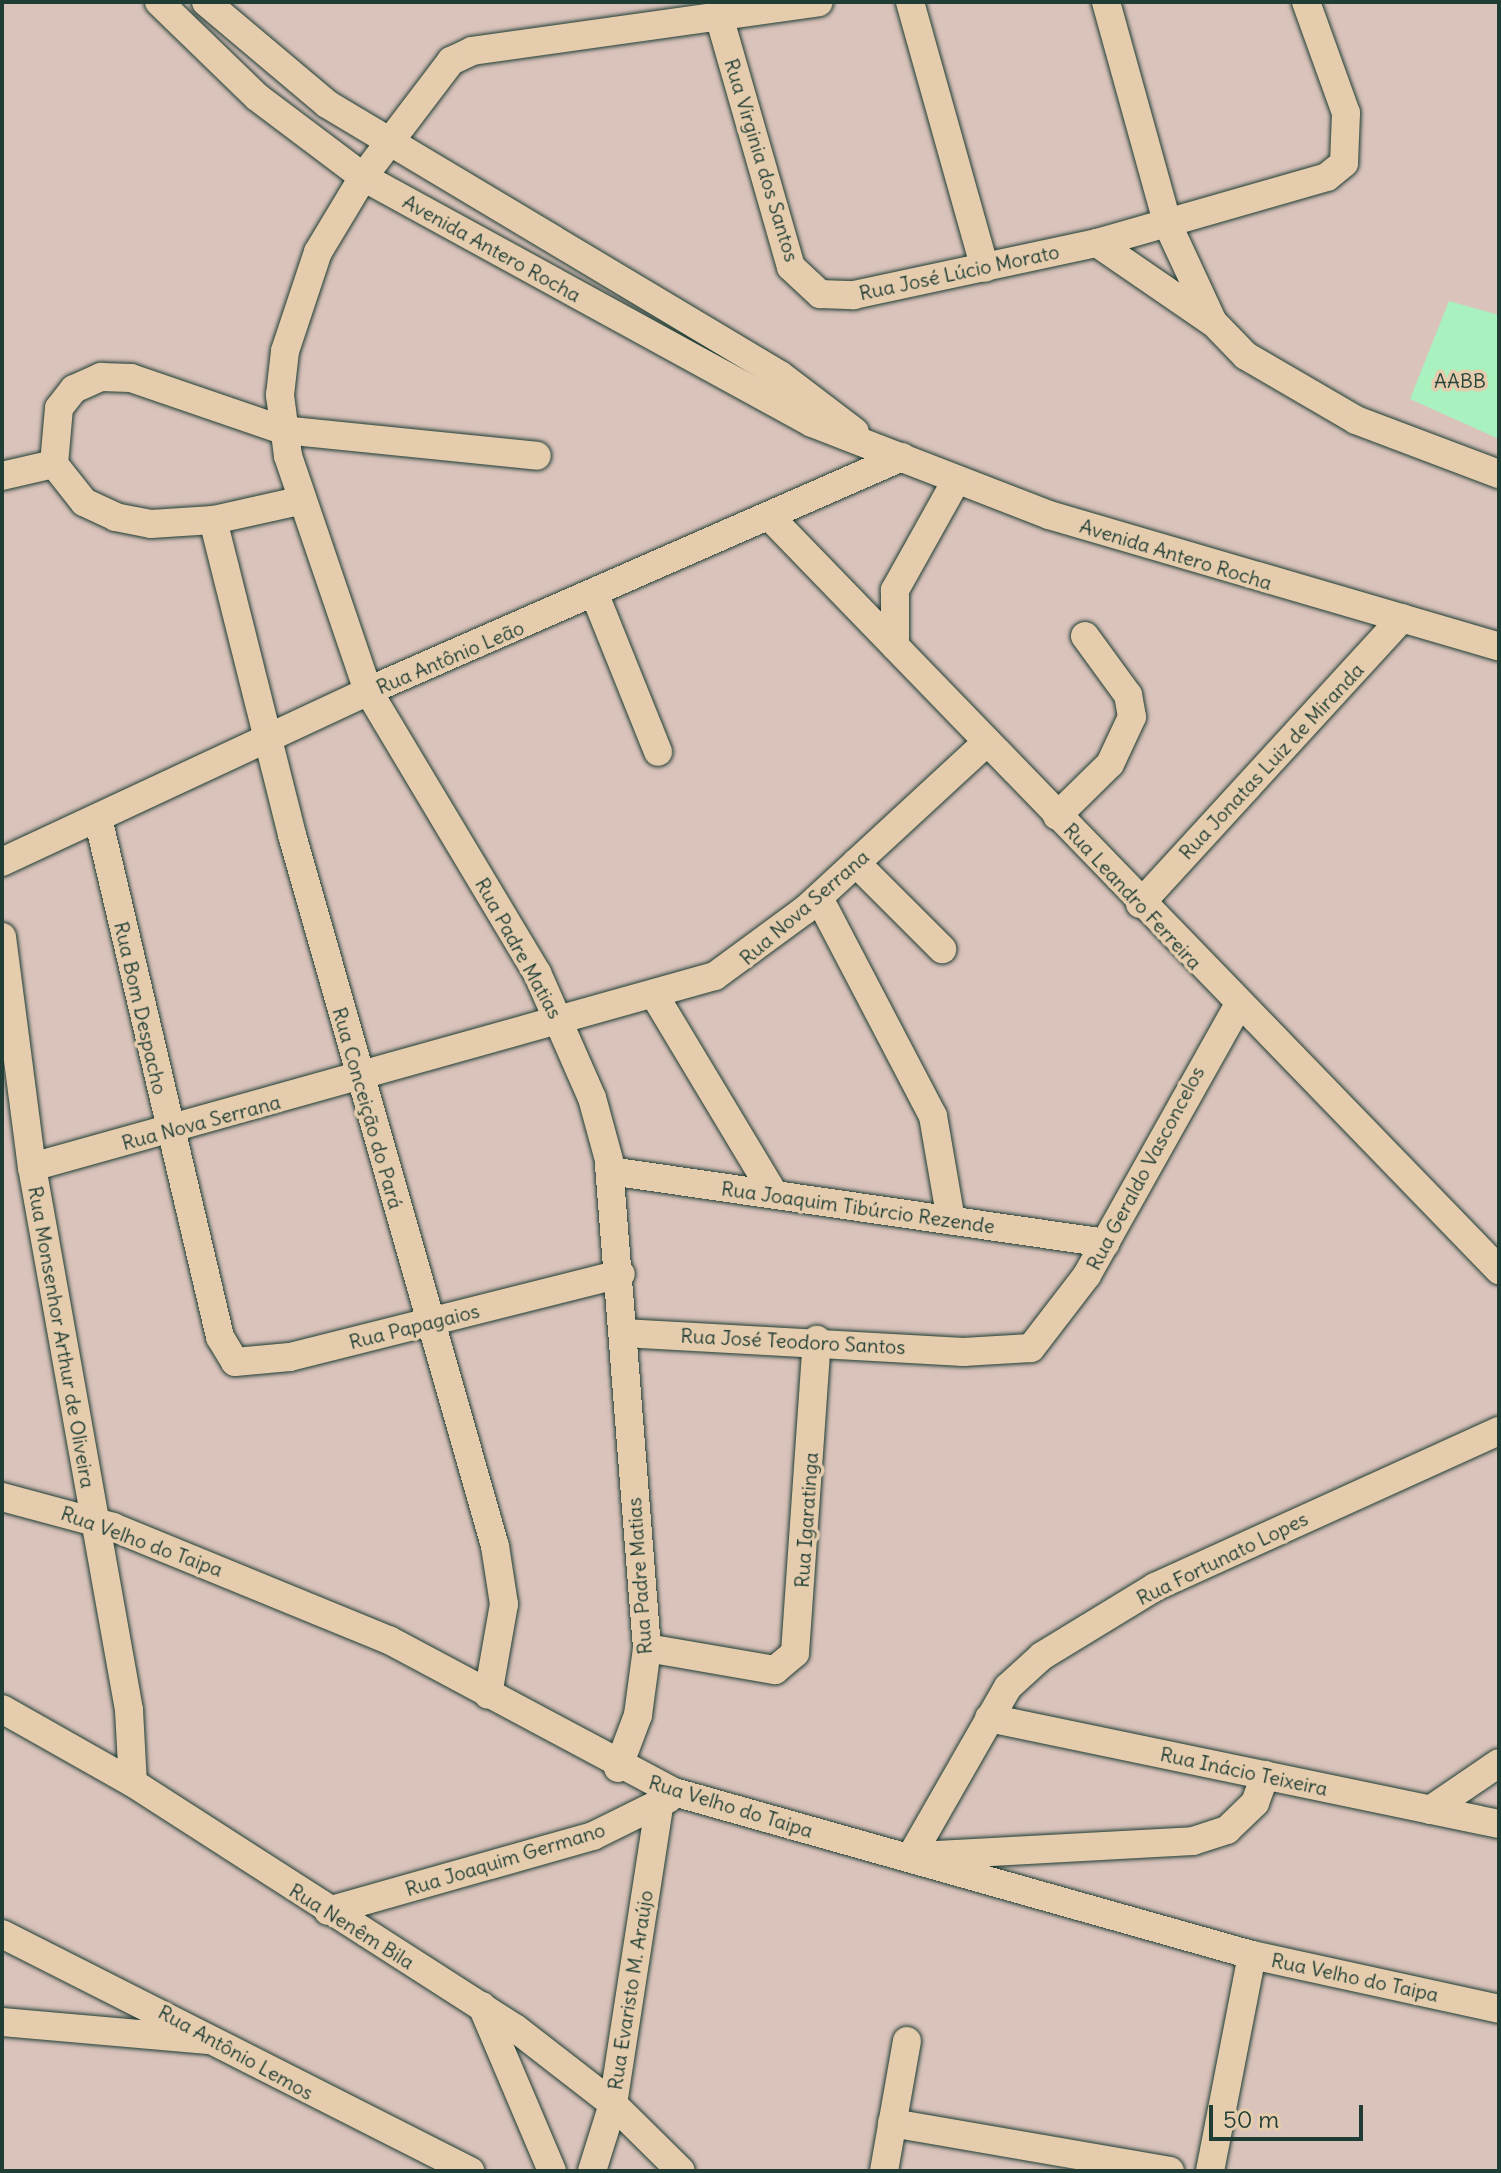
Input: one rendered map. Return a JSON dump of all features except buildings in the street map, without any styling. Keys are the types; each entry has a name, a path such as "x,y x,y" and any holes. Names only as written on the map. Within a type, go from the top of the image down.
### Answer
{"street":[{"name":"Avenida Antero Rocha","path":"159,2 257,97 363,177 812,423 862,438 956,481 1240,576 1499,647"},
{"name":"Avenida Antero Rocha","path":"206,2 283,71 393,144 495,199 813,396 862,438"},
{"name":"Rua Padre Matias","path":"618,1768 638,1715 647,1648 621,1274 610,1171 561,1023 368,691 299,501 283,430 285,351 318,252 363,177 393,144 451,61 472,51 819,2"},
{"path":"910,2 985,268"},
{"path":"1106,2 1168,225 1213,322"},
{"name":"Rua José Lúcio Morato","path":"820,294 854,295 1097,243 1327,177 1344,163 1346,113 1306,2"},
{"name":"Rua Virginia dos Santos","path":"719,16 783,246 791,267 820,294"},
{"path":"257,97 283,71"},
{"path":"470,234 495,199"},
{"path":"1097,243 1213,322 1246,356 1356,420 1499,474"},
{"path":"299,501 213,520 151,524 116,517 84,502 54,464 59,408 74,389 101,377 131,378 283,430 537,456"},
{"name":"Rua Antônio Leão","path":"2,862 368,691 771,518 902,457"},
{"path":"2,476 54,464"},
{"path":"895,646 895,590 956,481"},
{"name":"Rua Leandro Ferreira","path":"771,518 1238,1006 1499,1270"},
{"name":"Rua Conceição do Pará","path":"213,520 267,739 360,1079 498,1560 504,1604 488,1695"},
{"path":"595,595 658,752"},
{"name":"Rua Jonatas Luiz de Miranda","path":"1140,904 1402,618"},
{"path":"1057,816 1110,764 1132,717 1128,695 1085,636"},
{"name":"Rua Nova Serrana","path":"32,1167 655,996 744,961 819,898 987,742"},
{"name":"Rua Bom Despacho","path":"98,818 220,1337"},
{"path":"856,863 942,949"},
{"path":"819,898 933,1116 951,1220"},
{"name":"Rua Monsenhor Arthur de Oliveira","path":"2,937 32,1167 129,1710 133,1783"},
{"path":"655,996 774,1194"},
{"name":"Rua Geraldo Vasconcelos","path":"963,1352 1031,1348 1106,1243 1238,1006"},
{"name":"Rua Joaquim Tibúrcio Rezende","path":"610,1171 1106,1243"},
{"name":"Rua Papagaios","path":"220,1337 235,1362 249,1364 621,1274"},
{"name":"Rua José Teodoro Santos","path":"623,1333 817,1340 963,1352"},
{"name":"Rua Igaratinga","path":"647,1648 775,1670 795,1653 817,1340"},
{"name":"Rua Fortunato Lopes","path":"910,1858 989,1718 1042,1656 1155,1587 1499,1431"},
{"name":"Rua Velho do Taipa","path":"2,1497 95,1521 389,1640 618,1768 666,1800 910,1858 1252,1955 1499,2009"},
{"name":"Rua Nenêm Bila","path":"2,1709 133,1783 328,1911 482,2006 613,2104 681,2171"},
{"name":"Rua Inácio Teixeira","path":"989,1718 1499,1824"},
{"path":"1430,1810 1499,1763"},
{"path":"910,1858 1193,1841 1227,1830 1255,1803 1265,1775"},
{"name":"Rua Joaquim Germano","path":"328,1911 593,1836 666,1800"},
{"name":"Rua Evaristo M. Araújo","path":"592,2171 613,2104 666,1800"},
{"name":"Rua Antônio Lemos","path":"2,1934 218,2040 470,2171"},
{"path":"1210,2171 1252,1955"},
{"path":"96,2030 106,1984"},
{"path":"482,2006 552,2171"},
{"path":"2,2022 218,2040"},
{"path":"884,2171 907,2041"},
{"path":"892,2123 1170,2171"}],"green space":[{"name":"AABB","path":"1449,301 1499,315 1499,439 1410,399"}]}
